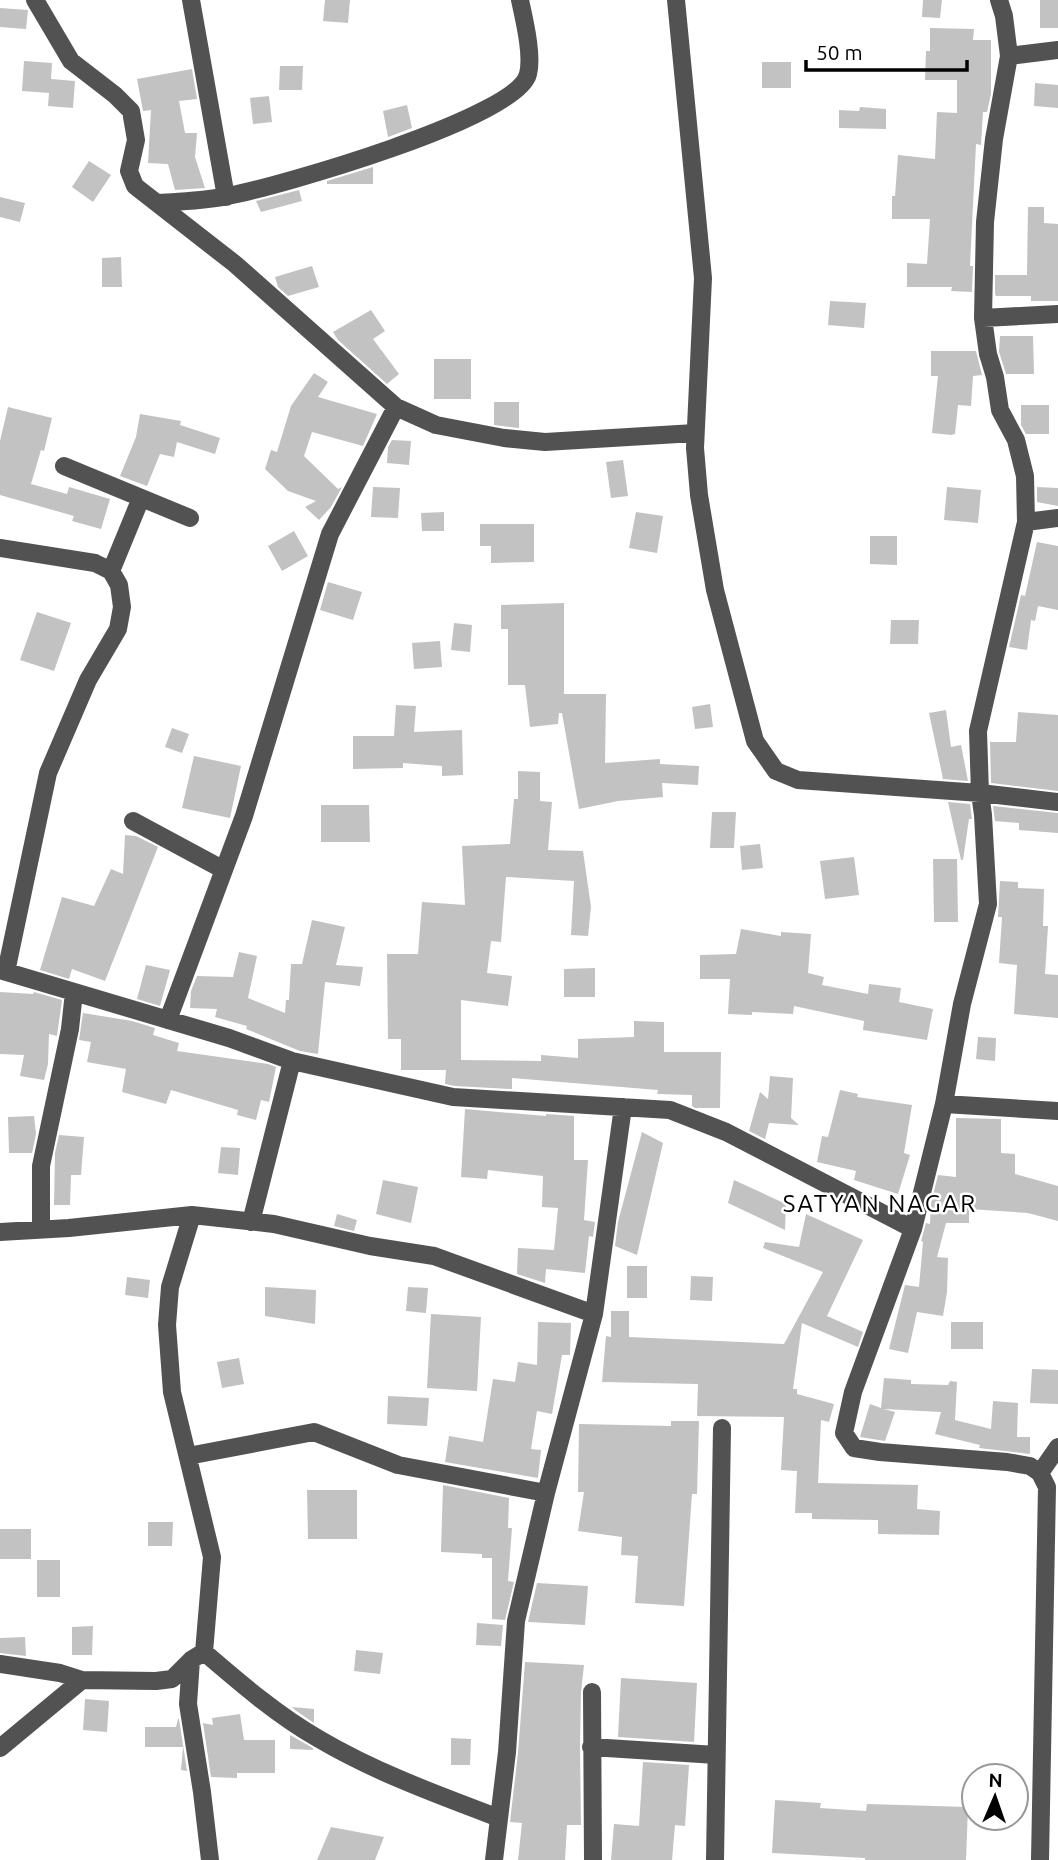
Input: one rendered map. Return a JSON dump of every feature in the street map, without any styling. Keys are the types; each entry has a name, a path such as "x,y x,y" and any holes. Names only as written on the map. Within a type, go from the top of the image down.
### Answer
{"street":[{"path":"35,0 71,61 131,111 136,139 129,172 135,186 235,264 396,407 436,425 504,438 545,442 695,433"},
{"path":"191,0 226,197"},
{"path":"159,203 226,197 304,177 449,128 514,94 528,75 527,33 520,0"},
{"path":"676,0 703,278 695,433 699,495 715,590 755,741 776,771 798,780 980,793 1058,802"},
{"path":"999,0 1004,16 1009,56 994,139 985,222 983,318 1000,410 1016,440 1025,476 1026,522 978,731 988,904 962,1004 944,1104 913,1229 853,1392 844,1433 855,1448 1007,1462 1030,1466 1040,1473 1046,1487 1050,1791 1040,1860"},
{"path":"1009,56 1058,50"},
{"path":"983,318 1058,314"},
{"path":"168,1020 244,816 330,534 396,407"},
{"path":"64,466 190,518"},
{"path":"111,571 141,498"},
{"path":"1026,522 1058,517"},
{"path":"0,548 95,563 111,571 119,585 122,607 118,629 88,680 48,773 3,971 229,1038 292,1061 453,1097 670,1110 726,1132 913,1229"},
{"path":"134,821 224,870"},
{"path":"41,1229 41,1166 70,1029 75,992"},
{"path":"251,1222 292,1061"},
{"path":"944,1104 1058,1111"},
{"path":"494,1860 516,1621 546,1493 594,1314 623,1107"},
{"path":"192,1215 170,1287 167,1325 172,1392 212,1557 188,1704 210,1860"},
{"path":"0,1232 192,1215 274,1224 370,1246 434,1256 594,1314"},
{"path":"715,1860 722,1428"},
{"path":"188,1456 314,1432 398,1465 546,1493"},
{"path":"1040,1473 1058,1447"},
{"path":"0,1664 60,1673 82,1680 156,1681 172,1679 197,1656"},
{"path":"197,1656 319,1740 404,1781 499,1818"},
{"path":"0,1748 82,1680"},
{"path":"592,1692 593,1860"},
{"path":"591,1747 716,1755"}],"building":[{"path":"325,0 350,0 348,23 323,21"},
{"path":"923,0 942,0 940,18 922,17"},
{"path":"1040,0 1058,0 1058,28 1040,28"},
{"path":"0,8 28,10 26,29 0,27"},
{"path":"930,28 974,29 973,40 991,40 991,94 987,112 983,112 981,145 976,144 970,266 973,266 972,292 951,291 952,287 907,287 907,263 927,264 930,219 892,219 892,196 895,196 898,155 935,159 937,112 957,113 957,80 925,80 926,51 930,51"},
{"path":"24,61 52,63 51,79 75,81 73,108 48,106 49,93 22,91"},
{"path":"762,62 791,62 791,88 762,88"},
{"path":"280,66 303,66 302,90 279,90"},
{"path":"192,69 197,99 179,101 185,133 197,133 195,157 205,188 175,190 168,164 148,163 151,110 143,111 137,79"},
{"path":"1035,83 1058,85 1058,108 1034,106"},
{"path":"269,96 272,122 253,124 250,98"},
{"path":"407,105 412,128 388,137 383,111"},
{"path":"860,107 886,109 886,129 839,128 839,110 859,111"},
{"path":"89,161 111,175 93,202 72,187"},
{"path":"373,167 373,184 327,184 327,181"},
{"path":"299,190 302,201 261,212 256,201"},
{"path":"0,197 25,203 20,222 0,217"},
{"path":"1028,207 1044,207 1044,223 1058,224 1058,301 1031,301 1031,296 995,294 995,275 1027,275"},
{"path":"121,257 122,287 102,287 102,258"},
{"path":"312,266 319,287 288,296 278,287 275,277"},
{"path":"830,301 866,303 864,328 828,325"},
{"path":"371,310 385,331 373,339 399,374 387,384 338,340 333,332"},
{"path":"1000,336 1033,336 1034,374 1006,374 999,352"},
{"path":"931,351 976,351 982,375 973,376 971,406 958,405 955,434 932,433 938,376 931,376"},
{"path":"434,359 471,359 471,399 434,399"},
{"path":"314,373 328,382 318,397 377,414 363,446 312,432 304,456 338,489 342,487 331,507 319,520 305,507 316,501 288,491 265,469 271,450 277,452 291,406"},
{"path":"494,402 519,402 519,428 494,425"},
{"path":"1021,405 1049,405 1049,434 1026,434 1021,425"},
{"path":"8,407 52,418 44,451 41,450 31,484 67,494 69,487 110,499 101,529 72,521 74,516 0,495 0,441"},
{"path":"140,414 181,421 180,425 220,438 215,454 177,442 174,457 160,454 147,486 120,476 136,437"},
{"path":"392,440 411,441 409,465 387,463 388,447"},
{"path":"623,460 628,496 611,498 606,462"},
{"path":"373,487 400,488 398,518 371,517"},
{"path":"947,487 981,490 978,523 944,520"},
{"path":"1037,487 1058,488 1058,506 1037,502"},
{"path":"444,512 444,531 422,531 421,513"},
{"path":"636,512 663,516 657,553 629,548"},
{"path":"480,524 534,524 534,562 491,563 491,546 480,546"},
{"path":"294,531 308,556 282,571 268,546"},
{"path":"870,536 897,536 897,565 870,564"},
{"path":"1037,542 1058,546 1058,610 1038,606 1035,621 1031,620 1027,650 1009,647 1021,595 1025,596"},
{"path":"328,582 362,592 353,620 320,610"},
{"path":"564,603 564,694 606,694 605,763 660,759 660,764 699,766 698,785 662,783 663,797 618,801 579,809 562,713 559,713 558,724 530,727 525,685 508,685 508,629 501,629 501,605"},
{"path":"37,612 71,623 54,671 20,660"},
{"path":"891,620 919,620 918,644 890,644"},
{"path":"454,623 472,625 470,652 451,650"},
{"path":"440,641 442,667 414,669 412,643"},
{"path":"710,704 713,727 695,729 692,707"},
{"path":"396,705 416,706 414,732 462,730 463,775 442,776 442,766 403,763 403,768 353,769 353,736 394,736"},
{"path":"946,710 951,747 961,745 968,781 943,779 929,713"},
{"path":"1018,712 1058,715 1058,791 991,783 990,742 1016,742"},
{"path":"172,728 189,734 182,753 165,747"},
{"path":"194,756 241,766 230,818 182,808"},
{"path":"518,771 540,772 540,801 552,802 548,850 583,851 591,907 588,936 571,935 574,881 506,877 501,942 491,941 487,973 512,976 508,1006 461,1000 461,1060 541,1061 541,1055 578,1058 578,1039 634,1037 634,1021 664,1022 664,1052 721,1052 720,1108 695,1108 692,1106 692,1095 657,1094 658,1090 512,1078 512,1089 455,1086 445,1084 446,1070 401,1070 401,1039 388,1039 387,954 418,954 422,902 465,905 462,846 510,844 514,799 518,799"},
{"path":"948,802 970,804 972,819 969,819 963,860 961,860"},
{"path":"321,805 369,805 370,842 321,842"},
{"path":"993,806 1058,813 1058,833 1019,830 1019,823 995,821"},
{"path":"712,812 736,812 734,848 710,848"},
{"path":"125,835 136,836 158,847 105,981 72,969 69,979 40,970 62,897 94,906 111,869 123,874"},
{"path":"760,844 763,868 742,870 740,846"},
{"path":"854,857 859,895 825,899 820,861"},
{"path":"933,859 957,859 958,922 934,922"},
{"path":"1000,881 1018,882 1018,888 1044,889 1043,926 1048,926 1045,974 1058,975 1058,1018 1014,1014 1017,965 999,963 1002,917 998,917"},
{"path":"312,920 345,927 336,965 363,967 360,986 325,982 318,1054 300,1051 246,1029 247,1026 215,1017 217,1009 190,1008 191,991 197,976 233,977 239,952 257,956 248,998 285,1013 286,1000 289,1000 291,964 302,964"},
{"path":"741,929 781,936 781,932 811,934 808,973 824,977 822,985 868,994 869,984 901,988 899,1002 933,1009 927,1040 863,1030 864,1021 794,1006 793,1014 728,1014 730,979 700,979 700,955 736,954"},
{"path":"146,965 170,970 160,1006 137,999"},
{"path":"595,968 595,997 564,997 564,969"},
{"path":"0,992 34,992 62,1000 57,1036 49,1034 48,1064 44,1080 20,1076 24,1055 0,1054"},
{"path":"83,1013 132,1021 155,1028 153,1035 179,1043 177,1051 276,1067 269,1102 261,1100 256,1120 237,1115 238,1110 171,1090 166,1104 122,1092 126,1069 87,1062 91,1042 79,1040"},
{"path":"978,1037 996,1038 995,1061 976,1059"},
{"path":"770,1076 793,1078 791,1118 799,1125 769,1123 765,1139 749,1131 760,1092 768,1099"},
{"path":"840,1090 858,1094 857,1097 912,1105 904,1153 910,1155 898,1194 854,1180 856,1171 817,1162 822,1136 828,1137"},
{"path":"465,1109 574,1116 574,1160 588,1160 584,1220 595,1222 593,1237 589,1236 585,1273 546,1269 545,1283 517,1274 518,1248 554,1250 558,1208 542,1207 543,1176 488,1170 487,1179 461,1177"},
{"path":"34,1116 36,1134 32,1153 9,1153 8,1117"},
{"path":"956,1118 1001,1119 1001,1153 1015,1154 1015,1174 1058,1186 1058,1221 1028,1213 969,1209 969,1223 946,1223 937,1257 948,1258 943,1316 917,1312 908,1353 889,1349 905,1285 919,1287 921,1241 926,1223 930,1224 931,1203 938,1175 956,1177"},
{"path":"642,1132 663,1143 637,1255 615,1246 618,1222"},
{"path":"59,1135 84,1137 81,1175 71,1175 70,1205 54,1205 55,1153"},
{"path":"221,1147 240,1148 238,1175 218,1173"},
{"path":"383,1180 418,1187 411,1223 376,1214"},
{"path":"734,1180 786,1204 785,1230 728,1203"},
{"path":"337,1214 357,1220 354,1231 334,1226"},
{"path":"806,1214 863,1240 827,1316 863,1332 858,1347 802,1323 793,1389 797,1389 797,1394 834,1404 829,1422 821,1420 818,1483 918,1485 917,1509 940,1511 939,1535 878,1534 878,1520 812,1519 812,1513 795,1513 797,1471 781,1470 784,1417 697,1416 698,1384 602,1382 606,1336 611,1337 611,1311 629,1311 629,1337 784,1344 823,1272 763,1248 765,1242 799,1247"},
{"path":"627,1266 647,1266 647,1298 627,1298"},
{"path":"691,1276 713,1277 712,1301 690,1300"},
{"path":"127,1277 150,1280 148,1298 125,1295"},
{"path":"265,1287 316,1290 315,1324 265,1316"},
{"path":"408,1287 428,1288 426,1313 406,1311"},
{"path":"431,1314 481,1317 477,1391 427,1388"},
{"path":"538,1322 571,1323 570,1355 562,1355 552,1414 537,1411 531,1449 541,1450 538,1478 445,1462 449,1436 483,1442 493,1379 515,1382 518,1362 537,1365"},
{"path":"951,1322 983,1322 983,1349 951,1349"},
{"path":"239,1358 244,1384 222,1388 217,1362"},
{"path":"1032,1369 1058,1370 1058,1404 1030,1403"},
{"path":"884,1378 911,1380 911,1384 948,1385 950,1381 957,1382 955,1420 991,1429 993,1401 1018,1403 1017,1437 1030,1437 1030,1454 979,1448 980,1445 935,1434 941,1412 884,1409 895,1412 885,1441 860,1437 870,1404 881,1408"},
{"path":"388,1396 429,1398 427,1426 387,1424"},
{"path":"671,1421 699,1421 697,1494 692,1494 684,1606 635,1603 638,1556 621,1555 622,1537 578,1531 584,1492 578,1492 579,1424 671,1426"},
{"path":"443,1485 509,1498 508,1528 512,1528 508,1581 514,1582 505,1620 492,1619 492,1558 482,1558 482,1554 441,1552"},
{"path":"307,1490 357,1490 357,1539 308,1539"},
{"path":"148,1522 173,1522 172,1546 148,1546"},
{"path":"0,1529 31,1529 31,1559 0,1559"},
{"path":"37,1560 60,1560 60,1597 37,1597"},
{"path":"537,1583 588,1586 585,1625 528,1622"},
{"path":"477,1623 503,1625 501,1646 476,1645"},
{"path":"93,1626 92,1655 72,1655 72,1627"},
{"path":"25,1637 26,1656 0,1653 0,1638"},
{"path":"356,1650 383,1653 380,1674 354,1671"},
{"path":"525,1662 584,1665 581,1692 581,1825 567,1825 565,1860 518,1860 522,1823 510,1822"},
{"path":"621,1678 697,1683 694,1742 618,1737"},
{"path":"85,1699 109,1701 107,1732 83,1730"},
{"path":"292,1707 314,1709 314,1723 295,1710"},
{"path":"240,1714 244,1740 275,1740 275,1773 237,1773 237,1778 211,1777 203,1723 213,1725 212,1718"},
{"path":"179,1719 187,1771 181,1770 183,1747 145,1747 145,1727 176,1727"},
{"path":"290,1735 313,1748 313,1750 290,1749"},
{"path":"451,1738 471,1739 470,1765 451,1765"},
{"path":"643,1762 689,1765 685,1826 675,1825 672,1860 611,1860 614,1824 639,1826"},
{"path":"775,1800 821,1803 820,1808 866,1811 867,1804 960,1807 960,1832 967,1832 966,1860 865,1860 772,1853"},
{"path":"331,1827 384,1837 375,1860 317,1860"}],"district":[{"name":"SATYAN NAGAR","path":"880,1203"}]}
